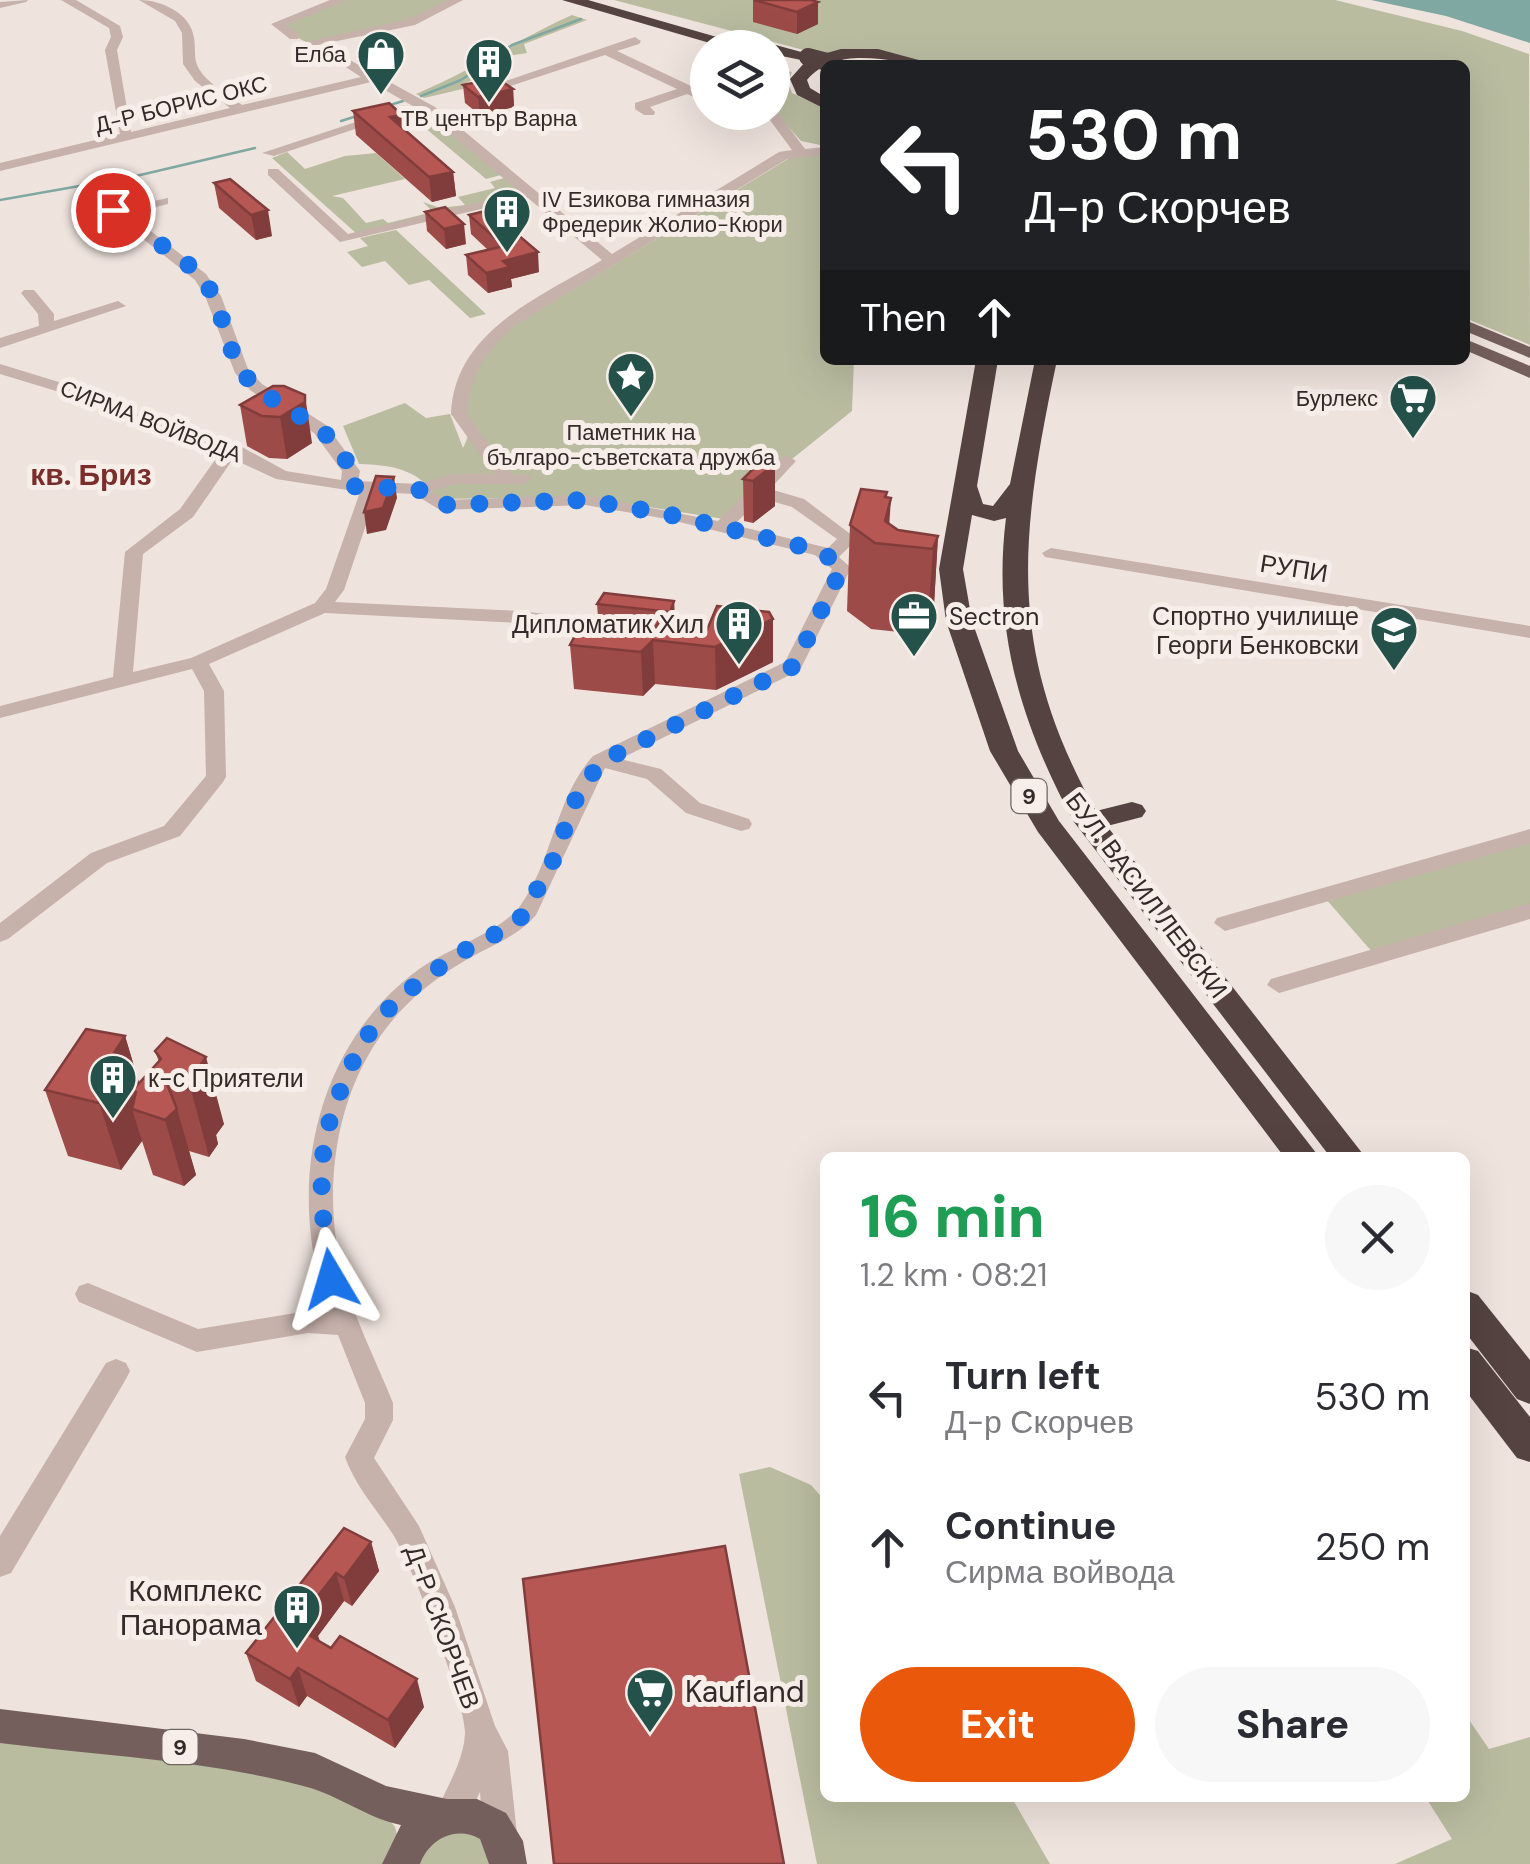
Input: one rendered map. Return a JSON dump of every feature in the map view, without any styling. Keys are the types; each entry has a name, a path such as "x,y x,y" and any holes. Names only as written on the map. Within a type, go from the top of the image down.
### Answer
{"highway":[{"path":"570,0 690,31"},
{"path":"593,0 696,30"},
{"path":"826,60 879,54 907,60"},
{"path":"790,57 818,65"},
{"path":"820,63 798,79 806,94 820,101"},
{"name":"БУЛ. ВАСИЛ ЛЕВСКИ","path":"988,365 951,568 958,621 1004,752 1040,828 1299,1152"},
{"name":"БУЛ. ВАСИЛ ЛЕВСКИ","path":"1042,366 1021,485 1011,594 1022,680 1063,782 1088,822 1345,1152"},
{"path":"965,485 973,508 994,514 1008,509 1021,485"},
{"path":"1088,822 1132,811"},
{"path":"1272,1117 1272,1106 1283,1098 1296,1099 1312,1109"},
{"path":"1470,1311 1530,1388"},
{"path":"1470,1368 1530,1446"}],"main road":[{"path":"1470,327 1530,353"},
{"path":"1470,346 1530,373"},
{"name":"9","path":"0,1726 244,1756 315,1771 403,1810 476,1815 504,1849"},
{"path":"355,1792 394,1827 402,1860"},
{"path":"402,1860 417,1831 447,1814"}],"street":[{"path":"0,5 22,0"},
{"path":"66,0 114,26 117,37 112,50 123,130 129,138"},
{"path":"145,0 180,19 188,33 188,62 199,78 240,110"},
{"path":"313,0 336,2"},
{"path":"308,44 410,22 457,0"},
{"path":"294,36 277,24 336,2"},
{"path":"500,84 636,42"},
{"path":"607,51 690,93"},
{"path":"344,62 429,106 611,260"},
{"name":"Д-Р БОРИС ОКС","path":"0,167 372,78"},
{"path":"649,112 640,106 684,91"},
{"path":"269,153 429,106"},
{"path":"784,130 800,152"},
{"path":"418,489 452,479 514,478 475,441 459,414 465,371 510,323 770,164 800,152 820,151"},
{"path":"273,172 345,238 529,194"},
{"path":"163,201 111,214 147,235 200,276 213,296 241,370 256,387 320,430 344,456 359,487 335,590 322,607"},
{"path":"590,244 638,244"},
{"path":"28,293 46,314 47,329"},
{"path":"0,342 118,306"},
{"name":"СИРМА ВОЙВОДА","path":"0,369 95,398 142,423 168,423 234,450 274,473 359,487 418,489"},
{"path":"122,679 134,552 187,512 220,460 234,450"},
{"path":"722,527 788,461"},
{"path":"418,489 440,505 585,500 722,527 831,555 842,568 790,649 794,666 600,762"},
{"path":"758,491 798,503 848,539 831,555"},
{"name":"РУПИ","path":"1051,553 1530,632"},
{"path":"0,712 198,662 322,607 520,617 649,632"},
{"path":"0,934 99,858 172,831 216,777 214,691 198,662"},
{"path":"600,762 654,774 692,808 741,824"},
{"name":"Д-Р СКОРЧЕВ","path":"504,1849 492,1751 480,1732 434,1592 407,1532 363,1470 361,1448 379,1420 379,1404 331,1279 321,1200 324,1138 347,1072 371,1030 397,999 456,955 518,922 551,866 576,799 600,762"},
{"path":"1225,922 1530,836"},
{"path":"1279,985 1530,911"},
{"path":"88,1294 197,1342 226,1340 264,1327 347,1324"},
{"path":"0,1562 116,1371"},
{"path":"447,1814 468,1781 480,1732"}],"green space":[{"path":"341,0 457,0 428,16 308,43 278,28"},
{"path":"614,0 1335,0 1462,31 1529,54 1530,345 1470,320 1470,60 916,60 893,54 826,56 790,46 790,30 728,30"},
{"path":"572,15 587,20 524,44 527,53 508,56 476,75 480,78 467,82 471,87 424,98 416,94 456,75"},
{"path":"790,88 792,93 820,107 820,145 801,141 790,129"},
{"path":"423,111 501,175 486,179 424,127 433,123"},
{"path":"287,152 305,169 345,156 376,153 405,179 332,196 343,198 366,223 383,219 388,223 433,212 423,202 440,208 465,205 458,197 495,188 490,182 504,178 522,194 357,234 272,158"},
{"path":"820,154 820,365 854,365 852,411 782,467 730,520 586,497 437,499 414,475 359,464 343,426 405,403 426,418 450,414 463,448 468,433 466,396 473,373 513,326 791,157"},
{"path":"396,230 486,314 470,318 429,280 409,285 385,261 362,267 347,252 368,246 360,238"},
{"path":"1530,840 1530,906 1373,953 1325,898"},
{"path":"770,1467 811,1485 820,1495 820,1802 1014,1802 1050,1864 817,1864 739,1474"},
{"path":"1470,1721 1489,1749 1530,1737 1530,1864 1395,1864 1452,1839 1429,1802 1470,1802"},
{"path":"0,1726 244,1756 383,1813 395,1827 402,1855 452,1813 508,1864 0,1864"}],"water":[{"path":"1371,0 1530,0 1530,43 1446,16"}],"building":[{"path":"754,0 811,0 818,2 797,12"},
{"path":"497,78 513,89 478,97 463,85"},
{"path":"389,103 402,115 390,117 453,172 429,177 353,111"},
{"path":"230,179 268,210 251,215 214,183"},
{"path":"445,207 464,224 444,229 425,212"},
{"path":"489,210 538,252 503,261 510,267 486,273 466,255 504,246 469,215"},
{"path":"273,386 305,395 305,402 280,417 262,416 240,405"},
{"path":"762,460 775,464 753,481 743,479"},
{"path":"376,476 394,477 383,508 364,512"},
{"path":"861,489 887,492 885,497 891,498 885,521 898,530 938,536 933,549 875,543 850,525"},
{"path":"604,593 674,601 670,612 597,604"},
{"path":"717,606 769,612 773,619 715,647 653,640 641,652 570,645 579,628 653,637 658,624 707,630"},
{"path":"86,1029 125,1036 103,1070 122,1074 99,1103 45,1090"},
{"path":"167,1038 206,1057 193,1075 200,1077 191,1090 167,1084 177,1109 165,1120 132,1109 136,1092 132,1091 161,1059 155,1051"},
{"path":"344,1528 371,1542 344,1578 336,1573 306,1611 312,1614 300,1630 331,1648 340,1636 417,1679 388,1720 298,1668 290,1679 246,1653"},
{"name":"Kaufland","path":"725,1546 784,1864 554,1864 523,1579"}],"waterway":[{"path":"421,96 461,80 512,45 581,19"},
{"path":"387,106 403,101"},
{"path":"341,121 357,116"},
{"path":"0,200 136,176 255,148"}],"place":[{"name":"Елба","path":"381,96"},
{"name":"ТВ център Варна","path":"489,104"},
{"name":"IV Езикова гимназия Фредерик Жолио-Кюри","path":"507,254"},
{"name":"Паметник на българо-съветската дружба","path":"631,418"},
{"name":"Бурлекс","path":"1413,440"},
{"name":"Sectron","path":"914,658"},
{"name":"Дипломатик Хил","path":"739,666"},
{"name":"Спортно училище Георги Бенковски","path":"1394,672"},
{"name":"к-с Приятели","path":"113,1120"},
{"name":"Комплекс Панорама","path":"297,1650"},
{"name":"Kaufland","path":"650,1734"}],"district":[{"name":"кв. Бриз","path":"91,475"}],"route":[{"path":"113,210 111,214 147,235 200,276 213,296 241,370 256,387 320,430 344,456 351,470 349,486 418,489 440,505 585,500 667,514 821,551 831,555 842,568 794,666 600,762 576,799 551,866 518,922 456,955 397,999 371,1030 347,1072 324,1138 321,1200 331,1279"}]}
